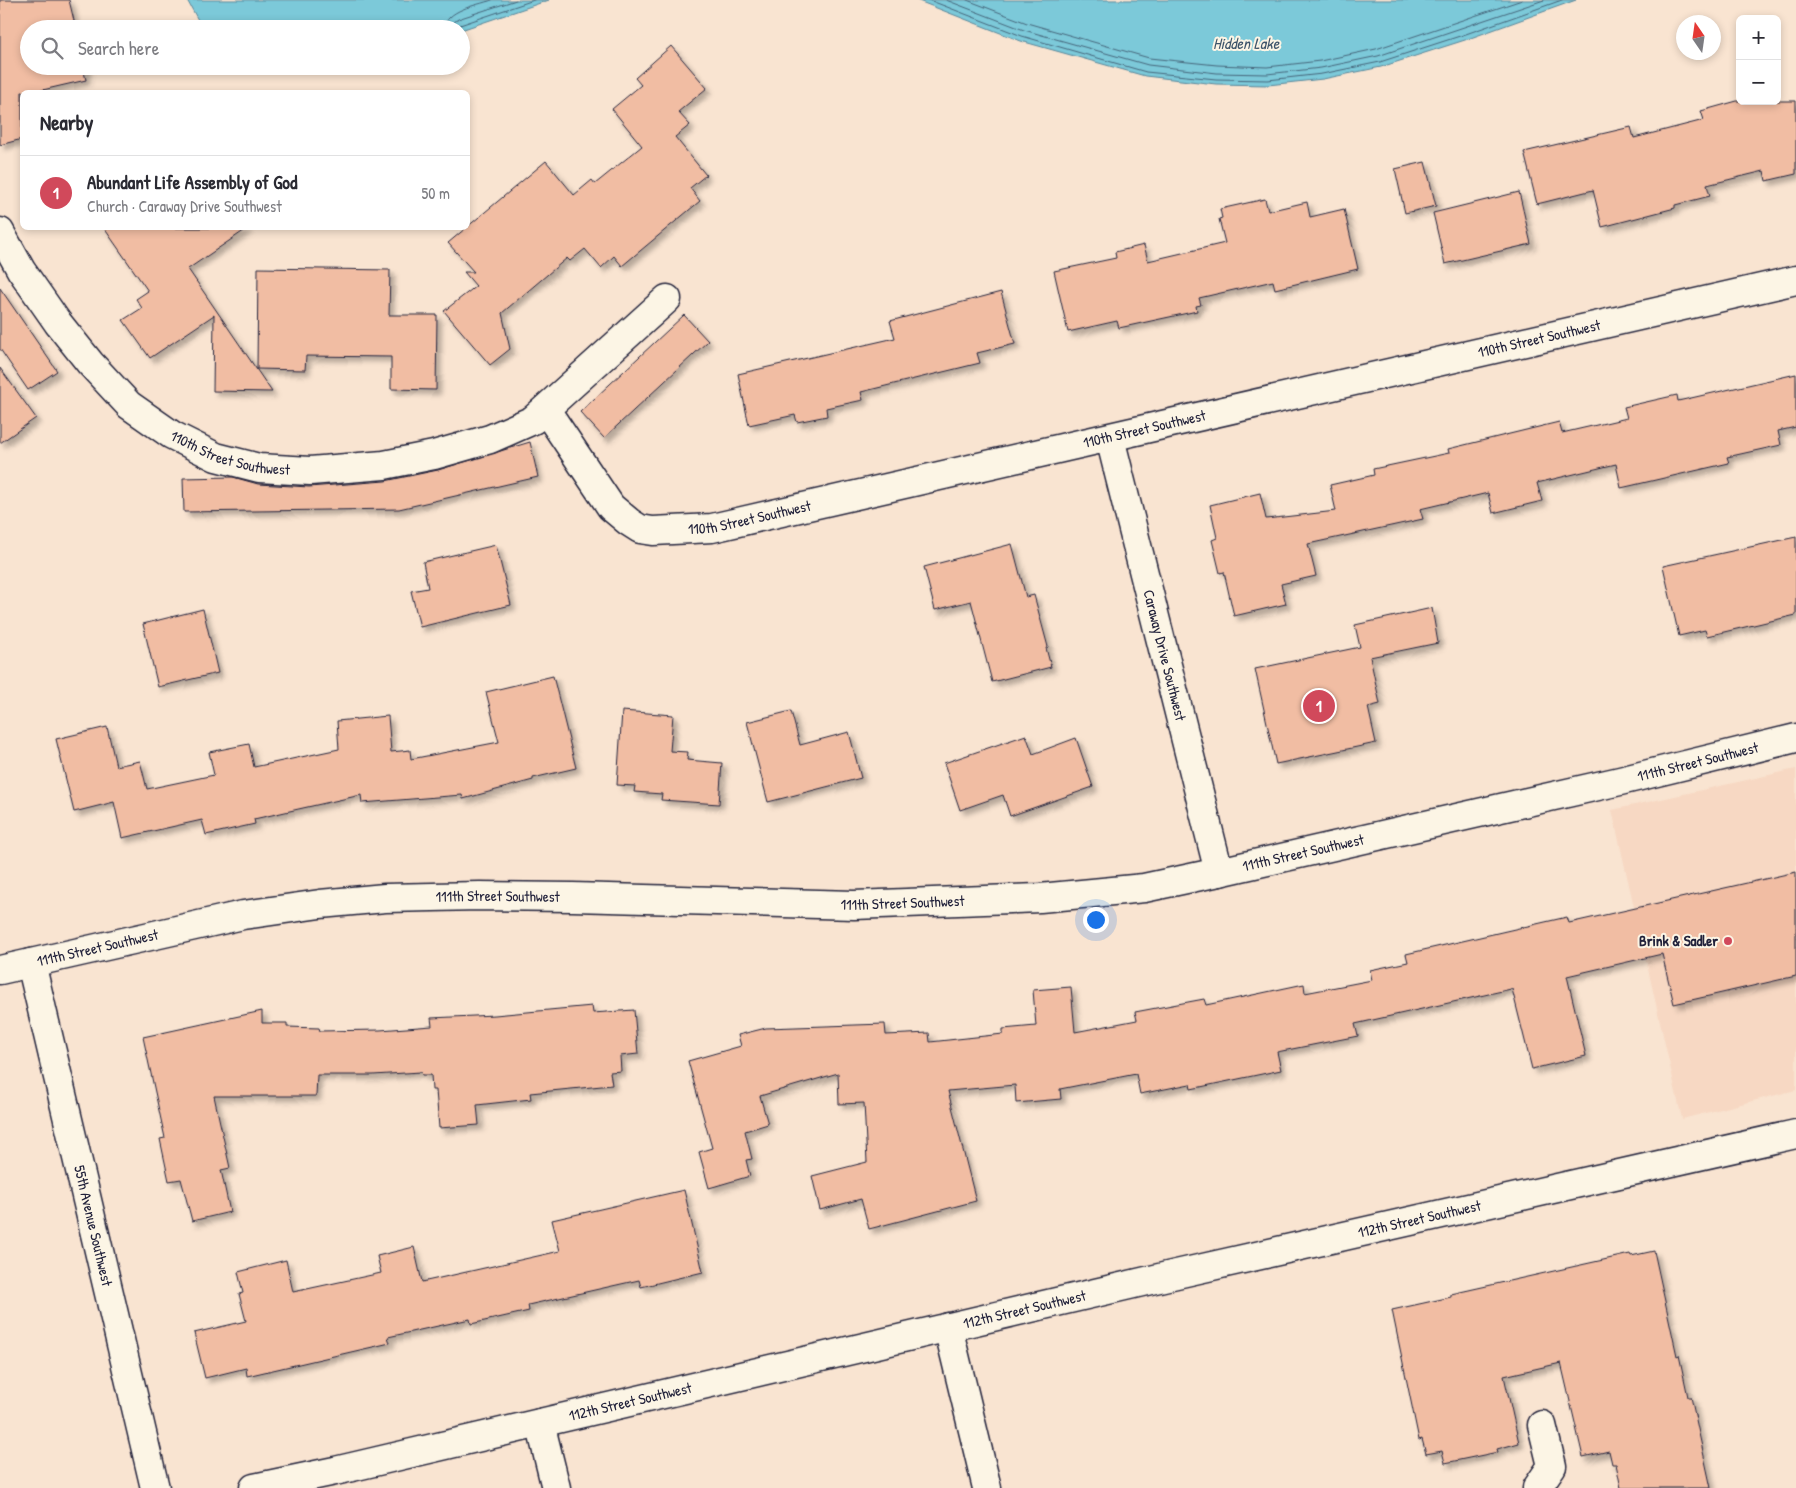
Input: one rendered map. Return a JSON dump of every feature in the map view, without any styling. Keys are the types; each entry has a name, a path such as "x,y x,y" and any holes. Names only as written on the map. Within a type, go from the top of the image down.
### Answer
{"street":[{"name":"110th Street Southwest","path":"0,232 22,270 58,323 90,363 130,405 172,435 216,457 259,468 310,471 384,465 434,455 490,439 533,420 546,410 667,299"},
{"name":"110th Street Southwest","path":"546,410 611,507 629,522 640,529 653,531 712,528 1796,280"},
{"name":"Caraway Drive Southwest","path":"1110,438 1219,872"},
{"name":"111th Street Southwest","path":"0,970 243,915 320,904 385,898 573,897 854,905 1040,898 1144,888 1620,781 1796,738"},
{"name":"55th Avenue Southwest","path":"31,963 155,1488"},
{"name":"112th Street Southwest","path":"254,1488 335,1471 1172,1275 1796,1134"},
{"path":"948,1327 987,1488"},
{"path":"540,1423 556,1488"},
{"path":"1537,1488 1552,1466 1542,1425"}],"shaded area":[{"path":"1796,769 1796,1090 1682,1119 1612,810"}],"water":[{"path":"187,0 549,0 470,27 470,20 198,20"},
{"name":"Hidden Lake","path":"916,0 1576,0 1465,40 1381,67 1323,79 1268,85 1216,84 1145,76 1021,41"}],"building":[{"path":"0,0 69,0 74,20 20,20 20,75 85,75 86,80 43,90 20,90 20,140 0,145"},
{"path":"671,46 707,88 678,112 690,125 675,137 706,175 690,188 700,201 622,266 614,256 601,268 585,249 570,261 567,258 502,313 510,349 490,365 444,311 476,286 464,272 474,272 448,243 464,230 470,230 470,225 546,161 574,195 592,180 595,184 642,146 612,109 641,85 635,78"},
{"path":"1736,101 1736,105 1781,105 1781,101 1796,101 1796,174 1766,181 1764,171 1707,185 1710,196 1675,205 1675,208 1602,227 1593,190 1537,204 1524,152 1631,127 1634,138 1704,120 1701,111"},
{"path":"1425,162 1436,206 1405,213 1395,169"},
{"path":"1519,192 1531,244 1445,264 1433,213"},
{"path":"1265,199 1268,211 1307,202 1310,217 1344,209 1358,269 1275,289 1273,281 1199,298 1201,305 1196,306 1197,311 1119,328 1117,321 1068,332 1054,271 1116,258 1115,252 1144,245 1148,261 1225,243 1219,219 1222,218 1220,209"},
{"path":"105,230 245,230 188,269 272,392 213,391 214,315 150,358 123,320 142,308 136,299 148,291"},
{"path":"258,268 390,270 389,315 437,315 436,390 391,389 391,357 306,356 305,370 257,369"},
{"path":"0,288 57,371 28,390 0,349"},
{"path":"1001,292 1015,344 977,353 980,363 861,392 863,400 826,408 827,416 797,422 795,415 749,425 738,374 895,338 890,321"},
{"path":"684,315 708,341 604,438 580,412"},
{"path":"0,368 36,418 0,443"},
{"path":"1796,374 1796,427 1778,431 1781,445 1727,457 1729,463 1621,488 1616,464 1537,483 1542,501 1493,513 1488,493 1420,509 1423,519 1308,544 1316,576 1281,584 1286,604 1234,616 1224,572 1220,573 1212,540 1217,538 1210,505 1260,493 1266,519 1336,511 1330,485 1374,475 1373,469 1449,453 1448,449 1559,422 1562,433 1627,418 1624,407 1677,395 1678,401"},
{"path":"530,442 538,477 399,509 184,512 183,478 233,477 258,484 309,487 385,481 438,470"},
{"path":"1796,537 1796,615 1707,636 1705,630 1679,636 1663,566"},
{"path":"1012,544 1026,597 1034,595 1048,647 1046,648 1051,667 992,682 971,601 935,610 924,567"},
{"path":"496,545 511,605 420,627 411,591 428,588 423,562"},
{"path":"1432,608 1438,643 1370,657 1380,704 1368,707 1376,743 1276,764 1255,669 1360,647 1355,625"},
{"path":"203,609 218,673 158,687 143,624"},
{"path":"553,676 576,768 533,778 533,780 463,799 462,795 362,803 361,795 254,819 255,824 206,835 202,820 122,838 114,802 74,812 56,739 107,727 116,766 140,761 147,789 214,775 209,752 249,744 254,767 339,749 337,721 388,716 391,752 410,750 411,759 499,742 486,692"},
{"path":"622,711 673,715 670,751 688,752 687,760 722,763 719,804 661,800 662,794 634,792 635,786 617,785"},
{"path":"791,711 800,745 849,732 861,778 768,802 747,722"},
{"path":"1026,735 1033,754 1076,738 1093,787 1010,816 1003,795 960,810 944,763"},
{"path":"1796,872 1796,976 1674,1004 1662,954 1567,976 1586,1056 1532,1069 1511,989 1355,1024 1358,1036 1277,1052 1281,1070 1191,1089 1190,1084 1140,1094 1136,1074 1060,1089 1061,1099 1016,1103 1015,1085 948,1091 976,1201 869,1229 861,1199 820,1210 812,1176 867,1162 864,1103 839,1104 838,1073 760,1096 768,1124 745,1131 752,1159 746,1160 750,1176 709,1188 699,1152 712,1148 688,1061 741,1046 738,1035 766,1028 885,1024 886,1035 929,1033 930,1042 1003,1034 1003,1029 1036,1026 1033,990 1071,987 1075,1032 1137,1020 1135,1012 1204,999 1206,1005 1304,984 1305,993 1372,980 1370,970 1408,962 1406,954 1567,917 1569,923"},
{"path":"592,1006 593,1013 634,1010 638,1054 620,1056 621,1071 610,1072 612,1085 530,1093 531,1099 477,1105 479,1125 439,1128 436,1090 432,1090 431,1075 422,1075 421,1072 373,1075 317,1075 316,1096 214,1096 230,1168 221,1170 230,1212 192,1221 181,1179 169,1181 160,1139 165,1138 143,1037 262,1011 262,1023 287,1023 287,1027 319,1028 320,1031 380,1030 432,1026 431,1018 495,1015"},
{"path":"684,1190 703,1272 641,1287 639,1280 528,1305 529,1311 471,1324 470,1319 388,1337 390,1343 247,1376 246,1368 205,1378 194,1333 246,1321 239,1294 243,1293 238,1272 286,1260 293,1292 381,1273 377,1256 414,1247 422,1282 560,1251 552,1220"},
{"path":"1654,1251 1677,1356 1679,1355 1688,1397 1691,1397 1711,1488 1621,1488 1616,1464 1612,1464 1609,1451 1583,1457 1561,1363 1504,1376 1519,1443 1497,1449 1498,1452 1445,1463 1442,1451 1426,1454 1422,1439 1419,1440 1392,1310 1451,1297 1451,1294 1630,1254 1631,1256"}],"place":[{"name":"Abundant Life Assembly of God","path":"1319,706"},
{"name":"Brink & Sadler","path":"1728,941"}]}
